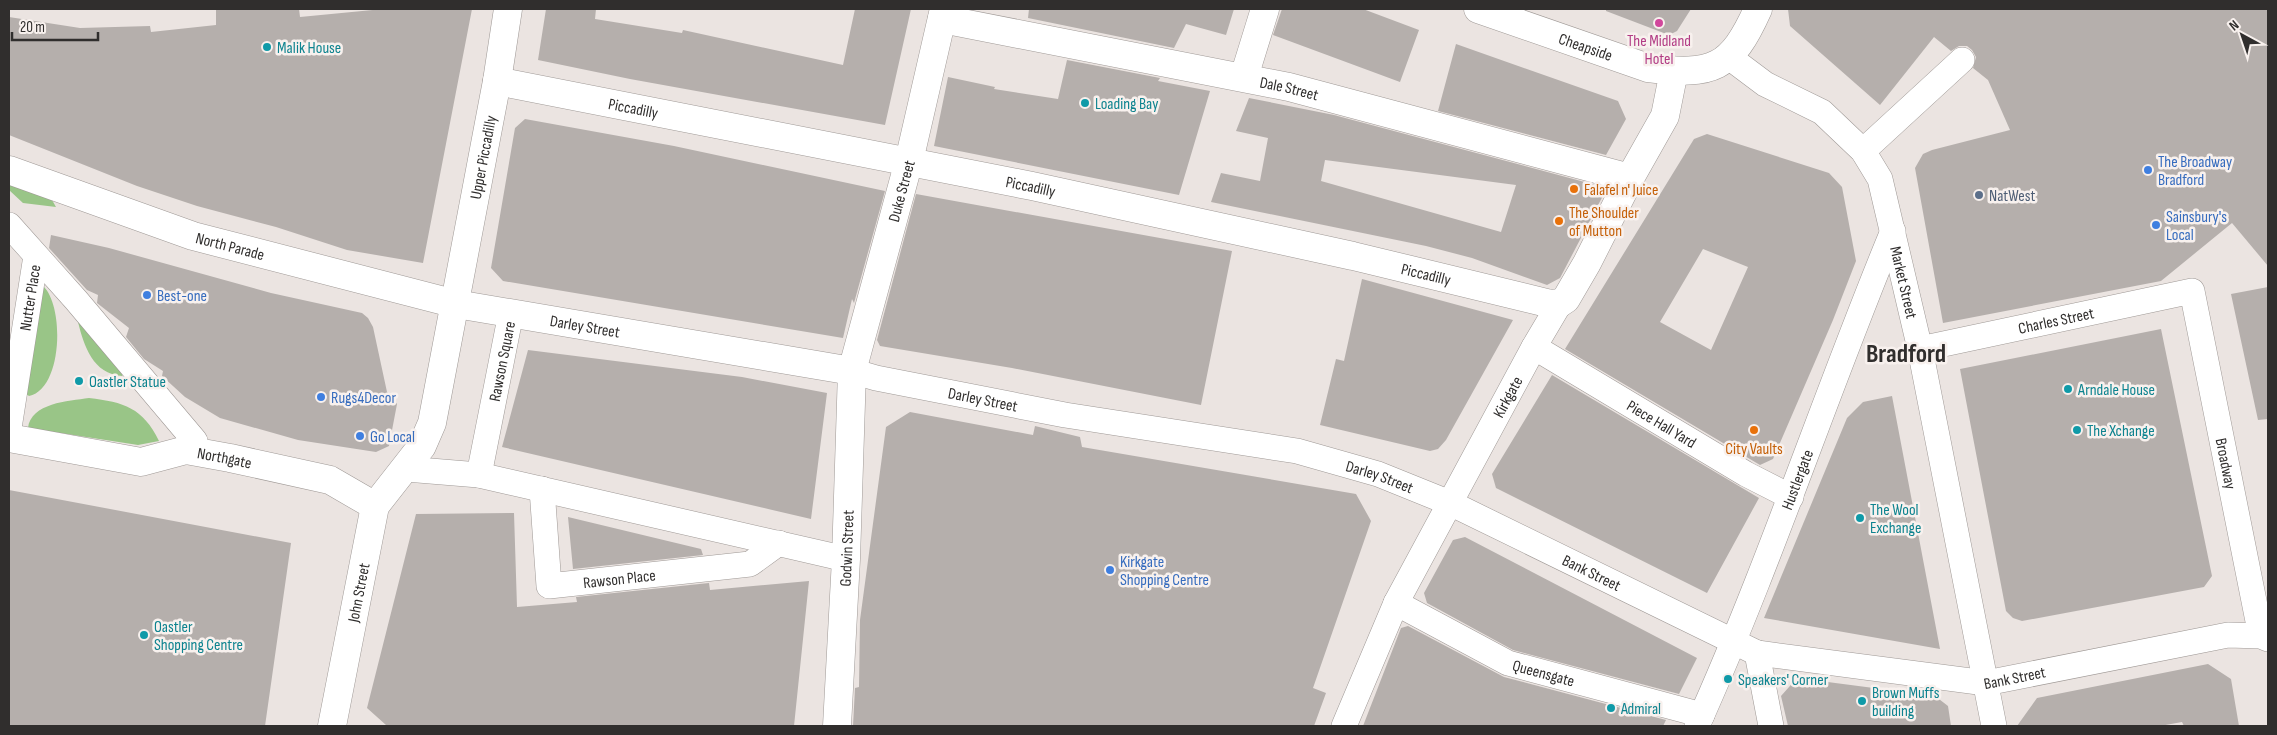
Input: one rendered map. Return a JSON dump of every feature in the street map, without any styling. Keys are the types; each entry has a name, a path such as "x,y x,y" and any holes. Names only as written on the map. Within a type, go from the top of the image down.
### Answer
{"street":[{"name":"Upper Piccadilly","path":"456,304 497,81 508,9"},
{"path":"1244,77 1265,9"},
{"name":"Cheapside","path":"1478,9 1648,68 1674,71 1697,70 1726,60"},
{"path":"1726,60 1745,38 1758,9"},
{"name":"Dale Street","path":"943,14 1289,87 1630,178"},
{"name":"Duke Street","path":"852,371 909,161 943,14"},
{"name":"Market Street","path":"1726,60 1765,84 1822,112 1863,151 1880,179 1920,349 1994,726"},
{"path":"1863,151 1962,60"},
{"name":"Kirkgate","path":"1344,726 1396,602 1534,347 1587,263 1630,178 1665,116 1674,71"},
{"name":"Piccadilly","path":"497,81 909,161 1353,256 1551,304 1560,303"},
{"name":"North Parade","path":"9,170 193,236 456,304"},
{"name":"Northgate","path":"9,225 195,442"},
{"name":"Hustlergate","path":"1700,720 1735,642 1851,334 1893,231"},
{"name":"Nutter Place","path":"9,433 36,256"},
{"name":"Charles Street","path":"1920,349 2192,291"},
{"name":"Broadway","path":"2192,291 2264,638"},
{"path":"406,469 422,446 432,423 456,304"},
{"name":"Rawson Square","path":"456,304 511,313 479,475"},
{"name":"Darley Street","path":"511,313 852,371 876,378 1065,416 1297,451 1378,474 1450,504"},
{"name":"Piece Hall Yard","path":"1534,347 1746,474 1791,497"},
{"name":"Godwin Street","path":"837,726 846,559 852,371"},
{"name":"Northgate","path":"9,433 141,462 186,450 230,458 330,480 375,506"},
{"path":"406,469 479,475 846,559"},
{"name":"John Street","path":"332,726 375,506 406,469"},
{"name":"Rawson Place","path":"542,489 549,586 750,564 779,543"},
{"name":"Bank Street","path":"1450,504 1758,653 1986,683 2228,635 2264,638"},
{"name":"Queensgate","path":"1396,602 1508,662 1700,720"},
{"path":"1758,653 1770,726"}],"green space":[{"path":"12,184 52,200 56,207 23,203 9,190 9,186"},
{"path":"42,285 49,295 54,309 57,345 49,378 40,390 29,396 25,393"},
{"path":"80,320 124,372 122,376 104,370 91,357 80,331 78,322"},
{"path":"89,398 112,402 131,409 146,421 159,441 138,445 28,428 36,413 43,408 61,402"}],"building":[{"path":"216,9 299,9 300,17 383,9 472,9 423,263 347,250 276,227 197,206 137,186 9,135 9,17 80,28 150,26 151,32 216,25"},
{"path":"546,9 596,9 595,19 682,33 683,30 843,65 855,9 911,9 885,125 630,79 538,60"},
{"path":"1029,9 1234,9 1226,35 1186,24 1174,48 1028,18"},
{"path":"1282,9 1363,9 1419,30 1400,82 1273,35"},
{"name":"The Midland Hotel","path":"1606,9 1691,9 1677,31 1669,35 1606,11"},
{"name":"The Broadway Bradford","path":"1788,9 2268,9 2268,266 2232,223 2161,281 1943,323 1915,168 1923,154 1932,150 2010,130 1988,80 1973,68 1976,57 1967,46 1959,46 1951,51 1934,37 1880,105 1790,26"},
{"path":"1456,44 1618,101 1626,119 1606,155 1438,111"},
{"path":"1067,60 1160,78 1158,81 1210,91 1179,195 934,146 948,77 995,87 994,89 1058,99"},
{"path":"1249,98 1334,115 1607,188 1560,278 1547,285 1472,258 1426,246 1211,202 1221,173 1260,181 1268,138 1236,131","holes":["1325,160 1516,185 1501,232 1321,181"]},
{"path":"525,119 674,146 885,191 854,303 852,299 843,338 503,281 491,268 515,128"},
{"path":"1707,134 1829,173 1842,187 1856,261 1833,320 1773,459 1760,465 1565,349 1694,139","holes":["1703,249 1748,267 1711,350 1660,322"]},
{"path":"916,194 1232,251 1201,405 1012,368 880,346 877,340"},
{"path":"51,235 109,248 271,293 362,313 368,318 373,327 387,392 397,404 389,446 376,452 298,440 220,418 185,397 162,376 163,371 144,359 126,337 129,328 97,303 98,295 87,290 49,248"},
{"path":"1362,279 1513,320 1446,440 1438,449 1430,451 1320,425 1336,359 1344,361"},
{"path":"2268,287 2268,419 2258,420 2231,294"},
{"name":"The Xchange","path":"2161,329 2212,576 2204,587 2022,621 2013,618 2006,611 1960,369"},
{"path":"528,350 742,377 827,393 811,519 502,447"},
{"path":"1552,375 1759,498 1707,593 1496,488 1492,474"},
{"name":"The Wool Exchange","path":"1892,396 1940,649 1764,618 1847,418 1863,402"},
{"name":"Kirkgate Shopping Centre","path":"910,412 1033,435 1035,426 1080,437 1082,447 1356,494 1371,521 1313,688 1326,693 1314,726 853,726 855,688 859,687 860,620 886,427"},
{"name":"Oastler Shopping Centre","path":"9,490 291,543 265,726 9,726"},
{"path":"514,513 517,607 577,602 576,597 709,583 710,590 809,581 794,726 386,725 367,708 416,514"},
{"path":"568,517 701,549 703,555 573,569"},
{"path":"1465,537 1697,658 1679,694 1513,650 1427,603 1424,593 1453,540"},
{"path":"1408,626 1504,677 1666,720 1663,726 1363,726 1401,628"},
{"path":"2208,664 2231,679 2239,726 2184,726 2182,722 2160,726 2017,726 2037,698"},
{"name":"Brown Muffs building","path":"1797,678 1935,696 1948,706 1951,726 1788,726 1781,696"}],"place":[{"name":"The Midland Hotel","path":"1659,23"},
{"name":"Malik House","path":"267,47"},
{"name":"Loading Bay","path":"1085,103"},
{"name":"The Broadway Bradford","path":"2148,170"},
{"name":"Falafel n' Juice","path":"1574,189"},
{"name":"NatWest","path":"1979,195"},
{"name":"The Shoulder of Mutton","path":"1559,221"},
{"name":"Sainsbury's Local","path":"2156,225"},
{"name":"Best-one","path":"147,295"},
{"name":"Oastler Statue","path":"79,381"},
{"name":"Arndale House","path":"2068,389"},
{"name":"Rugs4Decor","path":"321,397"},
{"name":"City Vaults","path":"1754,430"},
{"name":"The Xchange","path":"2077,430"},
{"name":"Go Local","path":"360,436"},
{"name":"The Wool Exchange","path":"1860,518"},
{"name":"Kirkgate Shopping Centre","path":"1110,570"},
{"name":"Oastler Shopping Centre","path":"144,635"},
{"name":"Speakers' Corner","path":"1728,679"},
{"name":"Brown Muffs building","path":"1862,701"},
{"name":"Admiral","path":"1611,708"}],"district":[{"name":"Bradford","path":"1906,353"}]}
